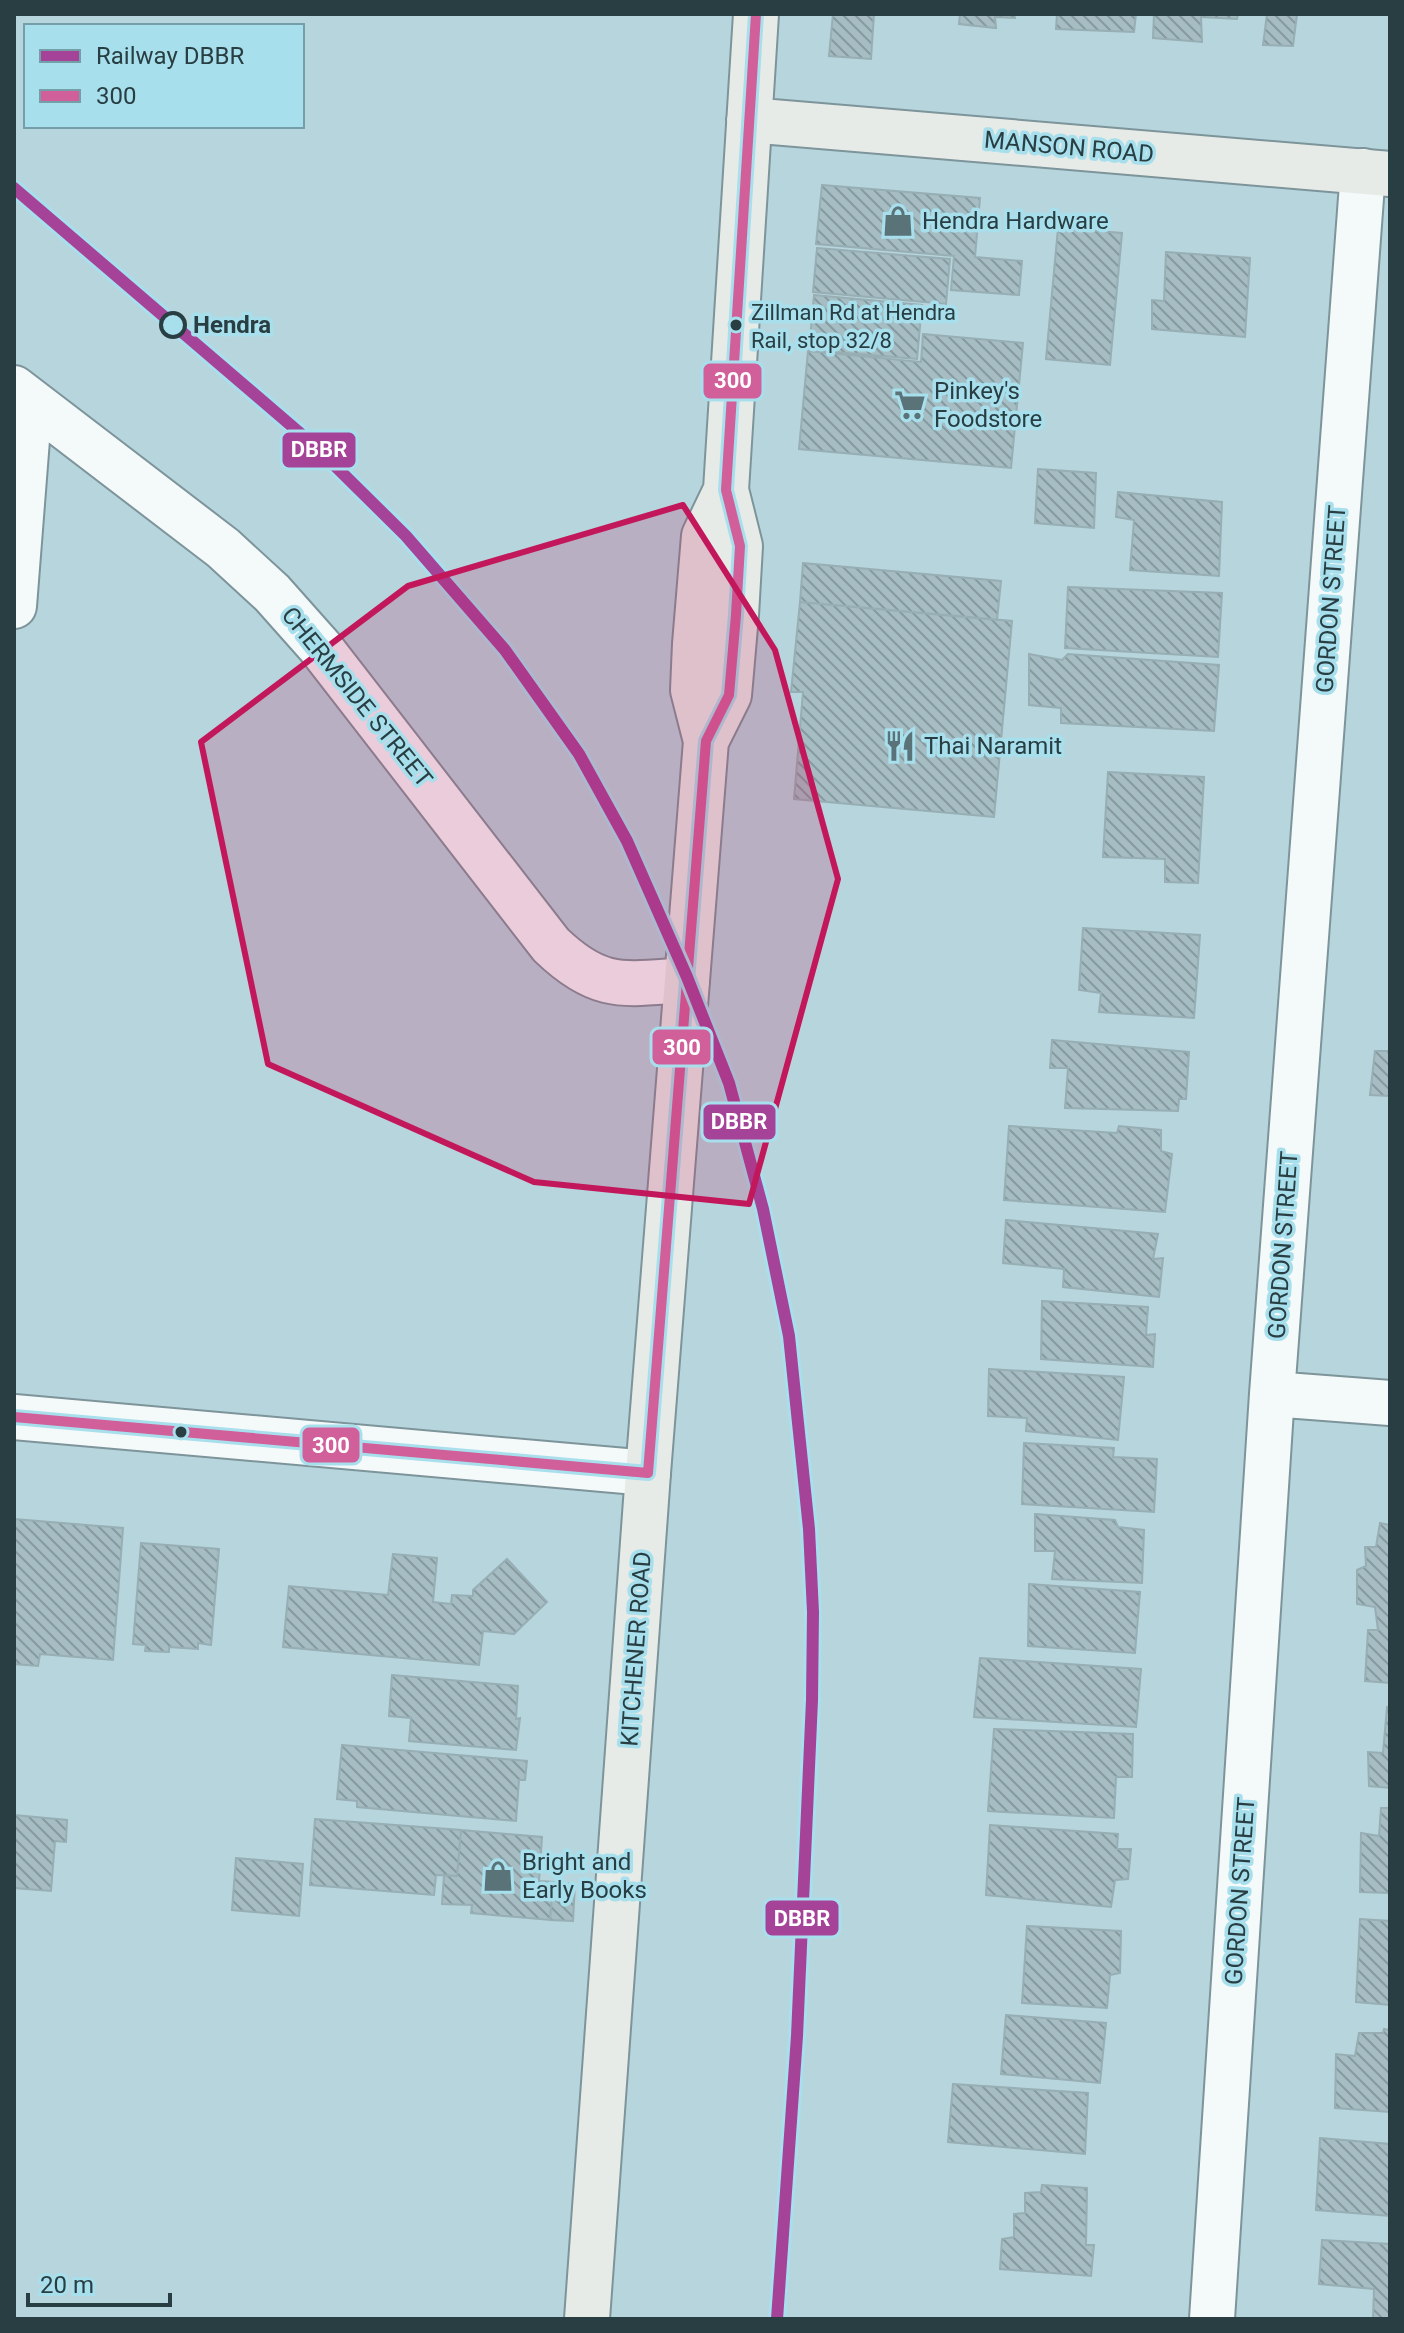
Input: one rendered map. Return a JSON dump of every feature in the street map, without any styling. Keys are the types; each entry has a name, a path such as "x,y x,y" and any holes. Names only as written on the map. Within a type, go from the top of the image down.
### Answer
{"main road":[{"path":"749,120 756,14"},
{"name":"MANSON ROAD","path":"749,120 1377,172"},
{"name":"KITCHENER ROAD","path":"587,2319 648,1473 706,741 729,695 736,615 740,546 726,490 749,120"}],"street":[{"name":"GORDON STREET","path":"1212,2319 1272,1394 1377,172"},
{"path":"14,606 22,394"},
{"name":"CHERMSIDE STREET","path":"22,394 223,548 272,593 329,659 551,945 572,965 613,983 687,980"},
{"path":"1272,1394 1390,1403"},
{"path":"14,1417 648,1473"}],"highlighted area":[{"path":"683,505 775,650 838,879 749,1204 534,1182 268,1064 201,742 408,586"}],"building":[{"path":"833,14 874,14 871,59 829,56"},
{"path":"960,14 1014,14 1015,18 995,17 996,28 959,24"},
{"path":"1057,14 1136,14 1134,32 1056,29"},
{"path":"1154,14 1238,14 1237,19 1201,17 1202,42 1153,38"},
{"path":"1267,14 1297,14 1293,46 1263,45"},
{"name":"Hendra Hardware","path":"822,185 980,198 975,257 1022,261 1019,295 951,290 954,256 816,244"},
{"path":"1058,228 1122,233 1110,365 1046,359"},
{"path":"817,248 950,259 946,304 813,292"},
{"path":"1166,252 1250,258 1245,337 1152,329 1152,300 1164,301"},
{"path":"814,295 922,305 917,359 809,350"},
{"name":"Pinkey's Foodstore","path":"923,334 1023,343 1011,468 799,449 808,351 921,362"},
{"path":"1038,469 1096,473 1094,528 1035,523"},
{"path":"1118,492 1222,502 1219,576 1130,570 1134,520 1116,517"},
{"path":"803,563 1001,581 997,620 800,602"},
{"path":"1068,587 1222,593 1218,657 1065,648"},
{"name":"Thai Naramit","path":"800,602 1012,621 994,817 794,799 803,692 791,692"},
{"path":"1029,654 1062,660 1068,654 1219,665 1214,731 1061,723 1061,708 1029,705"},
{"path":"1108,772 1204,777 1198,883 1165,882 1165,859 1103,857"},
{"path":"1083,928 1200,935 1194,1018 1099,1012 1101,993 1079,990"},
{"path":"1052,1040 1189,1052 1186,1099 1179,1099 1178,1111 1065,1108 1068,1068 1050,1068"},
{"path":"1375,1051 1390,1051 1390,1096 1370,1095"},
{"path":"1009,1126 1117,1133 1119,1126 1161,1130 1161,1151 1172,1154 1165,1212 1004,1200"},
{"path":"1006,1220 1158,1234 1153,1259 1163,1258 1159,1297 1063,1287 1064,1269 1003,1263"},
{"path":"1042,1301 1148,1307 1146,1335 1155,1334 1153,1367 1041,1359"},
{"path":"989,1369 1124,1377 1118,1440 1026,1431 1027,1418 988,1416"},
{"path":"1024,1443 1114,1448 1113,1457 1157,1459 1154,1512 1022,1504"},
{"path":"1035,1514 1115,1520 1118,1527 1144,1530 1142,1583 1052,1579 1055,1551 1035,1551"},
{"path":"14,1519 123,1528 113,1660 40,1654 38,1666 14,1664"},
{"path":"1380,1523 1390,1525 1390,1683 1365,1681 1368,1630 1378,1630 1375,1607 1357,1604 1357,1570 1366,1566 1365,1547 1376,1547"},
{"path":"141,1543 219,1549 211,1645 198,1643 198,1649 169,1647 169,1652 145,1651 146,1645 133,1644"},
{"path":"393,1554 437,1558 433,1602 451,1604 452,1595 473,1596 473,1590 507,1559 547,1602 514,1634 483,1631 479,1665 283,1647 289,1586 388,1595"},
{"path":"1029,1584 1140,1592 1135,1653 1028,1646"},
{"path":"980,1658 1141,1669 1136,1727 974,1717"},
{"path":"392,1675 518,1686 516,1719 520,1718 516,1750 409,1741 411,1718 389,1716"},
{"path":"1387,1707 1390,1708 1390,1788 1369,1786 1368,1752 1383,1753"},
{"path":"994,1729 1133,1734 1132,1777 1116,1777 1114,1818 988,1811"},
{"path":"342,1745 527,1761 525,1780 519,1780 516,1821 357,1807 357,1801 337,1799"},
{"path":"1381,1808 1390,1808 1390,1893 1360,1892 1361,1833 1379,1836"},
{"path":"14,1815 67,1820 66,1842 55,1841 51,1891 14,1888"},
{"path":"315,1819 461,1830 457,1876 436,1875 434,1895 310,1885"},
{"path":"990,1825 1118,1834 1117,1849 1131,1849 1128,1879 1115,1880 1111,1907 986,1895"},
{"name":"Bright and Early Books","path":"461,1830 542,1837 539,1881 553,1882 550,1920 471,1913 472,1905 442,1904 444,1875 457,1876"},
{"path":"236,1858 303,1864 299,1916 232,1910"},
{"path":"553,1882 575,1884 573,1921 550,1920"},
{"path":"1360,1919 1390,1921 1390,2005 1356,2002"},
{"path":"1027,1926 1121,1931 1120,1973 1110,1975 1107,2008 1022,2003"},
{"path":"1006,2015 1106,2023 1100,2083 1001,2074"},
{"path":"1384,2029 1390,2030 1390,2112 1335,2108 1336,2054 1355,2056 1359,2033 1383,2033"},
{"path":"953,2084 1088,2093 1085,2154 948,2142"},
{"path":"1320,2138 1390,2144 1390,2216 1316,2210"},
{"path":"1042,2185 1087,2188 1086,2245 1094,2245 1091,2276 1000,2269 1002,2239 1014,2237 1014,2214 1025,2213 1025,2193 1041,2192"},
{"path":"1322,2240 1390,2244 1390,2319 1373,2319 1374,2289 1319,2284"}],"rail line":[{"name":"DBBR","path":"14,188 315,446 406,536 505,650 579,754 627,841 687,977 729,1083 763,1209 789,1336 809,1529 813,1612 797,2036 777,2319"}],"transit line":[{"name":"300","path":"648,1473 706,741 729,695 736,615 740,546 726,490 756,14"},
{"name":"300","path":"14,1417 648,1473"}],"place":[{"name":"Hendra Hardware","path":"898,221"},
{"name":"Hendra","path":"173,325"},
{"name":"Zillman Rd at Hendra Rail, stop 32/8","path":"736,325"},
{"name":"Pinkey's Foodstore","path":"910,405"},
{"name":"Thai Naramit","path":"900,746"},
{"name":"Bright and Early Books","path":"498,1876"}]}
